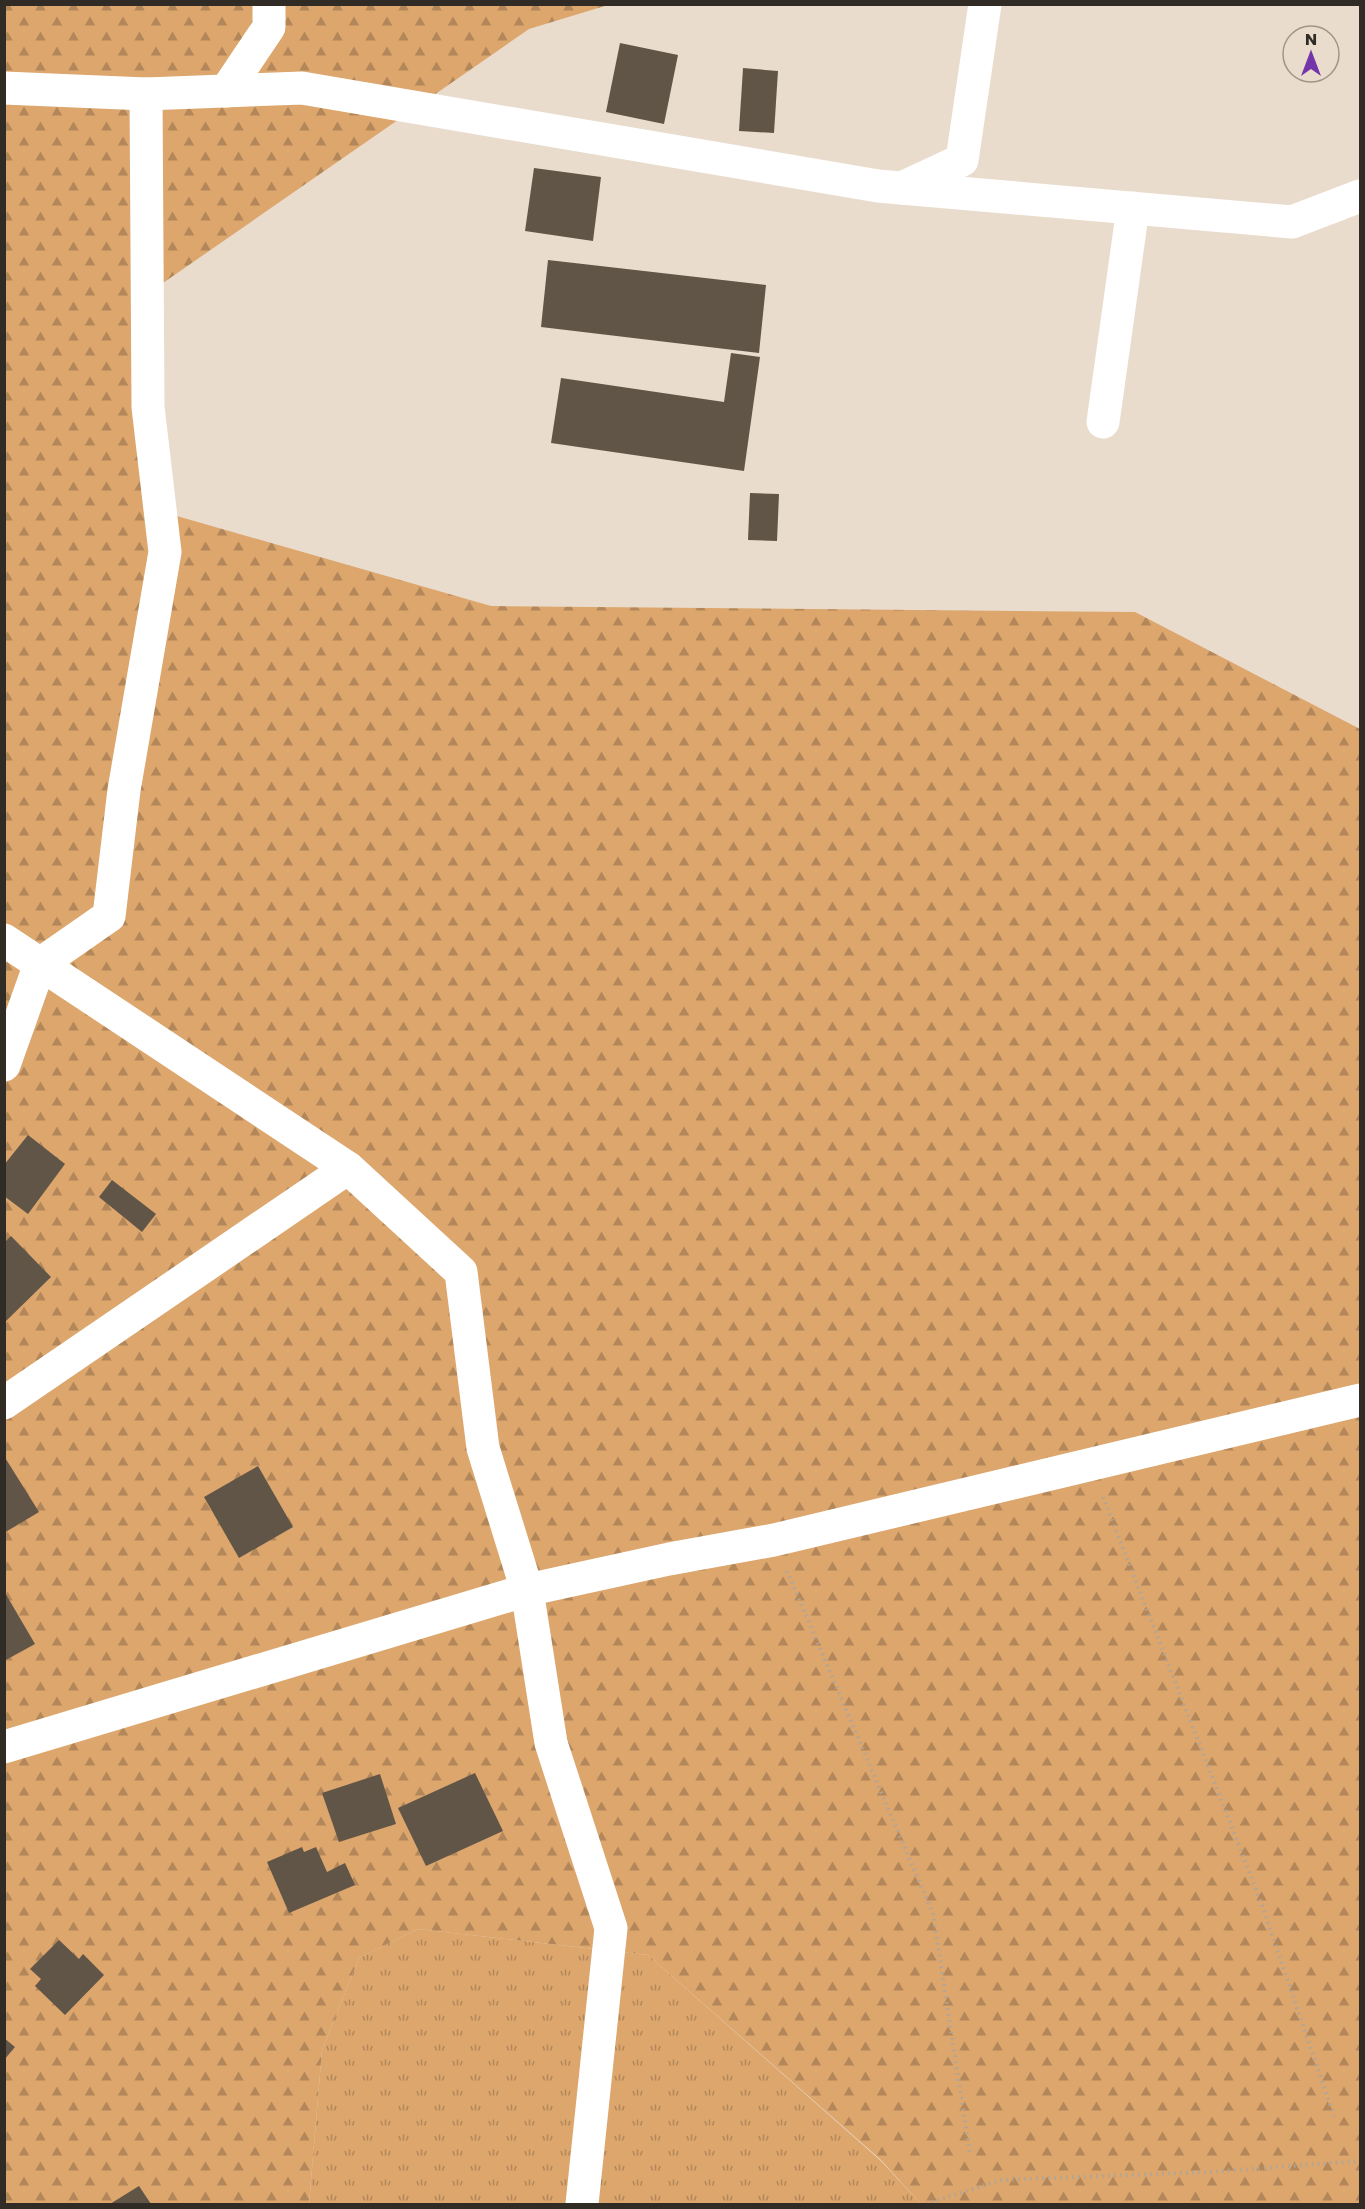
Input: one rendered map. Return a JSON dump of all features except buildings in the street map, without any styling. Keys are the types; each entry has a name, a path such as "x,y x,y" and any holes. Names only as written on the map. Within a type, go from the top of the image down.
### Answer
{"street":[{"path":"226,91 269,27 269,4"},
{"path":"902,188 962,160 986,4"},
{"path":"4,88 146,94 302,88 902,188 1292,222 1360,196"},
{"path":"4,1065 40,964 109,916 124,790 165,552 148,407 146,94"},
{"path":"1103,422 1133,208"},
{"path":"4,940 348,1168 461,1272 483,1448 527,1590 551,1743 611,1928 582,2205"},
{"path":"4,1403 348,1168"},
{"path":"4,1747 527,1590 669,1559 774,1540 1360,1400"}],"path":[{"path":"1090,1466 1259,1897 1334,2116"},
{"path":"774,1540 933,1914 970,2154"},
{"path":"926,2205 1001,2180 1209,2172 1360,2161"}],"green space":[{"path":"5,5 608,5 529,29 150,292 163,512 491,606 1135,612 1360,729 1360,2204 921,2204 881,2160 648,1955 418,1929 359,1958 322,2050 309,2204 5,2204"},
{"path":"418,1929 648,1955 881,2161 921,2204 309,2204 322,2050 359,1958"}]}
